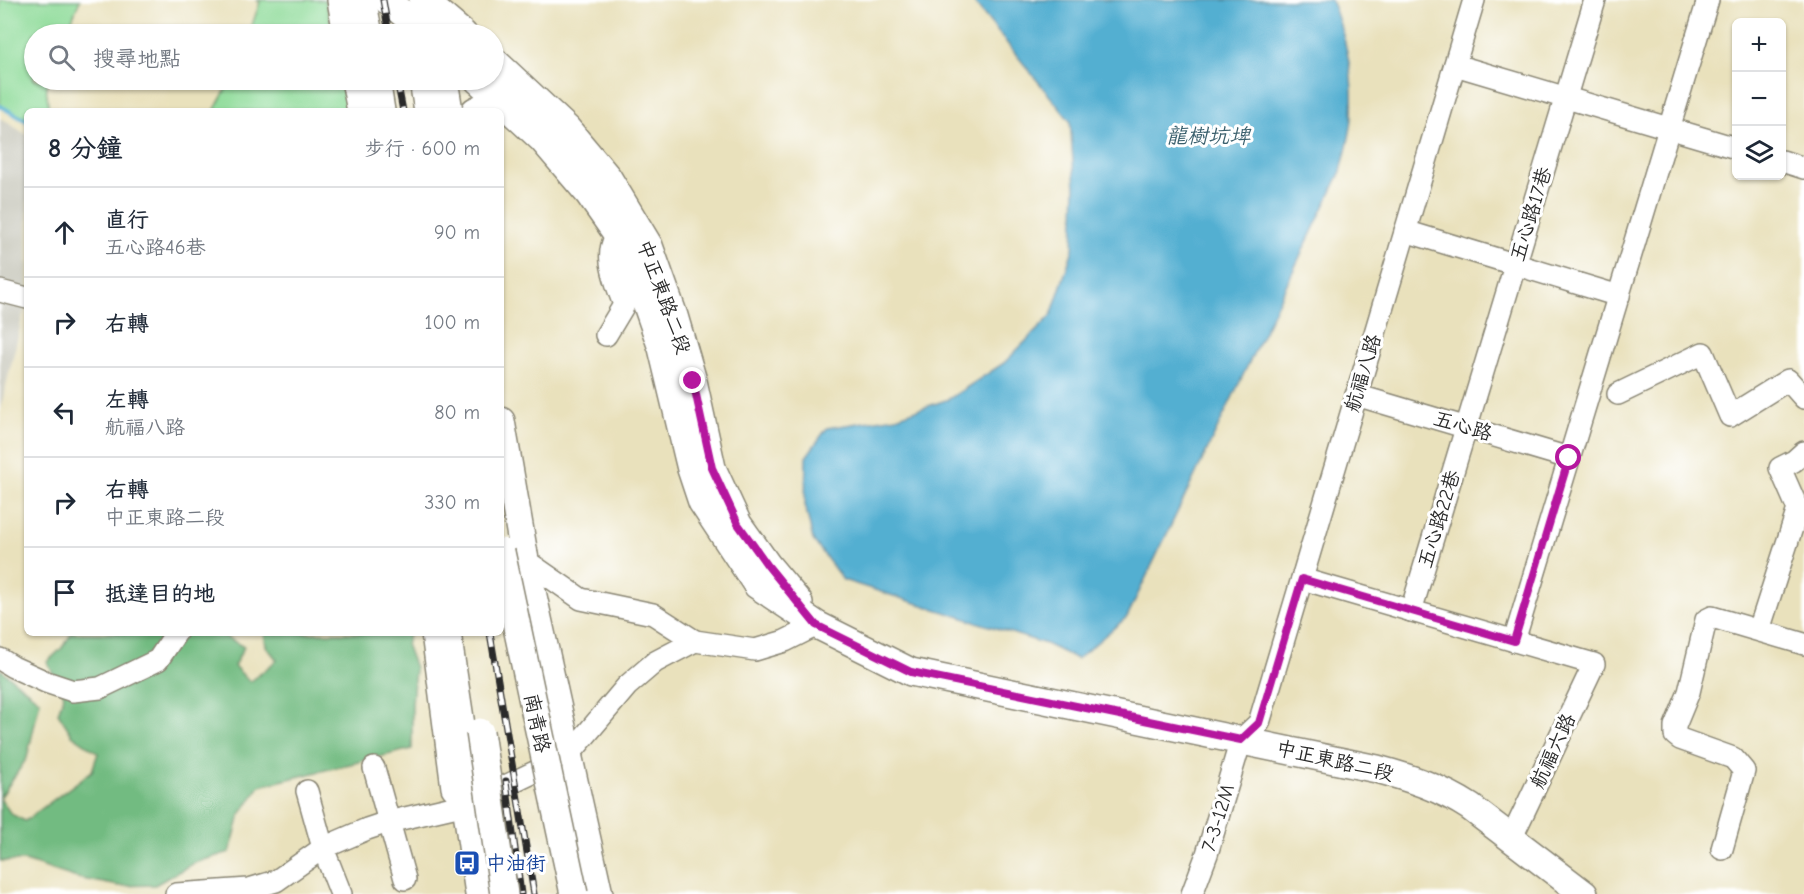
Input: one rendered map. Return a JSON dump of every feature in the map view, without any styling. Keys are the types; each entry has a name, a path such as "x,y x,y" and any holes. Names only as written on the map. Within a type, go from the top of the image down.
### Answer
{"main road":[{"path":"341,0 345,24"},
{"path":"362,0 367,24"},
{"path":"387,0 439,24"},
{"name":"中正東路二段","path":"504,70 567,129 608,178 625,227"},
{"path":"357,90 360,108"},
{"path":"378,90 381,108"},
{"path":"425,90 428,108"},
{"path":"446,90 449,108"},
{"name":"中正東路二段","path":"489,90 542,139 589,194 649,246 674,316 693,381 712,468 738,524 768,566 816,625 911,672 1377,769 1422,782 1453,796 1584,894"},
{"path":"481,108 505,105"},
{"path":"504,455 513,556"},
{"name":"南青路","path":"513,556 568,756 599,894"},
{"name":"南青路","path":"513,556 574,894"},
{"path":"447,636 464,745 466,804 479,894"},
{"path":"465,636 504,894"},
{"path":"465,770 494,792"}],"street":[{"name":"航福八路","path":"1241,740 1259,723 1474,0"},
{"name":"五心路17巷","path":"1466,427 1595,0"},
{"path":"1302,579 1514,641 1708,0"},
{"path":"1455,65 1732,147"},
{"path":"1786,162 1804,168"},
{"path":"606,335 624,305 609,261 625,227"},
{"path":"1406,231 1619,296"},
{"path":"0,291 24,297"},
{"path":"1618,394 1703,353 1730,416 1788,380 1804,398"},
{"name":"五心路","path":"1356,395 1569,458"},
{"name":"五心路22巷","path":"1411,610 1466,427"},
{"path":"1759,630 1801,508 1780,468 1794,461 1804,452"},
{"path":"513,556 581,599 653,614 695,641 755,650 785,641 816,625"},
{"path":"1722,849 1744,771 1734,758 1680,739 1675,735 1675,726 1689,692 1706,620 1712,617 1804,644"},
{"path":"0,659 13,668 73,691 100,688 158,660 174,636"},
{"path":"432,636 452,788 466,804"},
{"path":"177,894 249,892 276,881 323,848 388,822 466,804 568,756 627,686 655,662 695,641"},
{"name":"航福六路","path":"1511,838 1594,664 1514,641"},
{"name":"7-3-12M","path":"1192,894 1207,854 1241,740"},
{"path":"374,768 405,879"},
{"path":"307,791 323,848 341,894"}],"shaded area":[{"path":"0,118 24,133 24,290 0,285"},
{"path":"0,302 24,307 24,311 0,410"}],"green space":[{"path":"0,0 80,0 70,24 24,24 24,90 47,90 48,108 24,108 24,117 0,105"},
{"path":"256,0 325,0 331,24 252,24 260,2"},
{"path":"226,90 344,90 347,108 216,108"},
{"path":"70,636 224,636 244,647 234,666 250,682 277,660 266,646 264,636 409,636 406,644 415,668 412,749 260,786 240,815 230,852 194,863 155,885 119,886 77,878 25,861 0,861 0,798 11,814 25,821 92,771 98,753 72,735 58,713 64,695 47,662 61,649"},
{"path":"0,669 40,701 27,758 0,798"}],"water":[{"name":"龍樹坑埤","path":"972,0 1331,0 1348,57 1352,87 1352,117 1341,171 1127,617 1077,659 1046,644 843,580 813,540 805,505 806,457 827,428 896,417 949,399 1004,363 1051,316 1073,249 1075,187 1070,121"}],"waterway":[{"path":"0,106 24,119"}],"railway":[{"path":"383,0 387,24"},
{"path":"399,90 402,108"},
{"path":"491,636 534,894"},
{"path":"506,781 521,894"}],"place":[{"name":"中油街","path":"467,863"}],"route":[{"path":"693,381 712,468 738,524 768,566 816,625 911,672 1241,740 1259,723 1302,579 1514,641 1569,458"}]}
